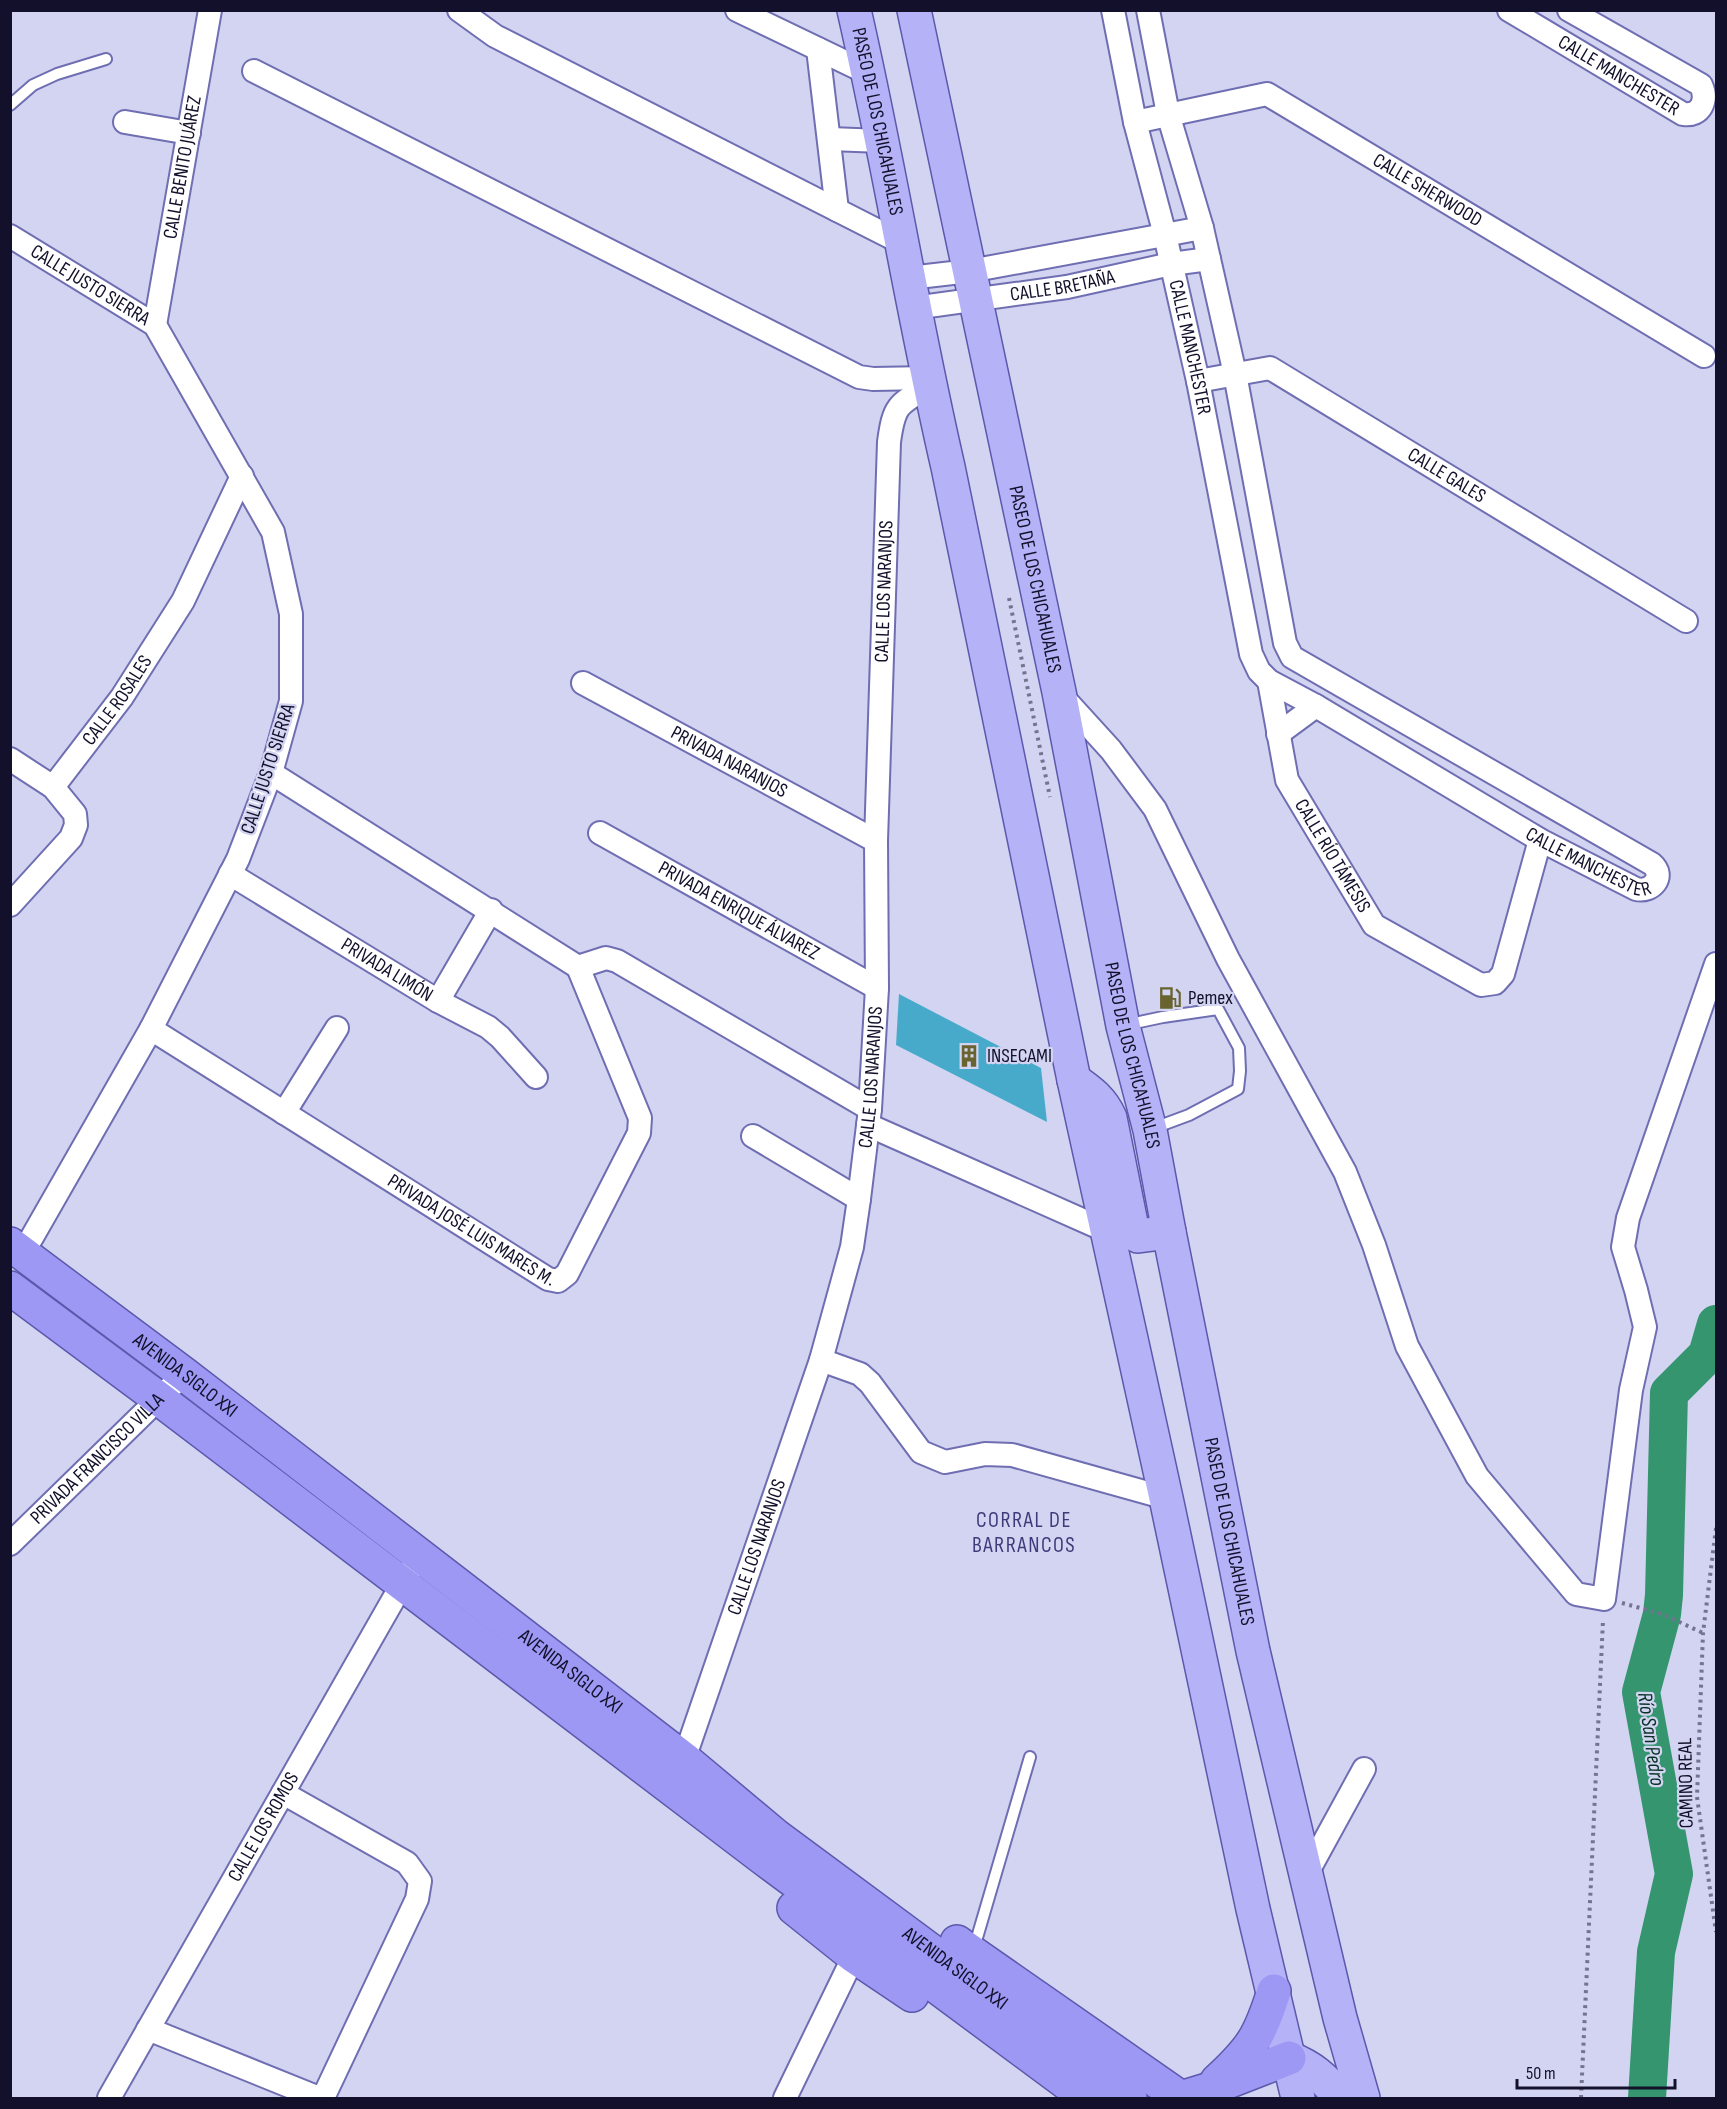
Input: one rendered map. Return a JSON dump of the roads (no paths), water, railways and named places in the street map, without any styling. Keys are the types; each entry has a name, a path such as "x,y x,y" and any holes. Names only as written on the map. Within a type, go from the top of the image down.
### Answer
{"highway":[{"name":"AVENIDA SIGLO XXI","path":"17,1249 184,1374 685,1761 770,1847 1087,2098"},
{"name":"AVENIDA SIGLO XXI","path":"10,1288 581,1721 770,1847 1130,2098"},
{"path":"581,1721 630,1772 685,1822 854,1956 1063,2098"},
{"path":"685,1761 705,1766 740,1785 972,1954 1190,2096"},
{"path":"1190,2096 1240,2060 1253,2043 1263,2024 1274,1991"},
{"path":"1190,2096 1289,2058"}],"main road":[{"name":"PASEO DE LOS CHICAHUALES","path":"854,10 882,141 928,383 948,467 1074,1080 1166,1498 1253,1910 1298,2098"},
{"name":"PASEO DE LOS CHICAHUALES","path":"914,10 1059,692 1123,1026 1150,1130 1253,1651 1340,2018 1363,2098"},
{"path":"1074,1080 1094,1094 1104,1105 1110,1118 1133,1233 1138,1236 1169,1232"},
{"path":"1289,2058 1320,2074 1340,2098"}],"street":[{"name":"CALLE BENITO JUÁREZ","path":"155,325 210,10"},
{"path":"459,10 495,36 902,243"},
{"path":"737,10 868,73"},
{"name":"CALLE MANCHESTER","path":"1113,10 1135,122 1165,235 1197,381 1251,654 1258,671 1269,681 1316,706 1540,840 1636,890 1650,889 1659,874 1657,868 1652,864 1292,657 1285,643 1235,374 1202,228 1168,114 1148,10"},
{"name":"CALLE MANCHESTER","path":"1509,10 1683,114 1690,115 1698,111 1703,104 1705,93 1701,85 1569,10"},
{"path":"818,49 837,210"},
{"path":"254,71 859,376 928,383"},
{"name":"CALLE SHERWOOD","path":"1135,122 1267,94 1704,356"},
{"path":"125,122 189,133"},
{"path":"830,139 882,141"},
{"name":"CALLE BRETAÑA","path":"973,286 1063,255 1202,228"},
{"name":"CALLE JUSTO SIERRA","path":"10,236 155,325 273,532 291,614 291,701 271,773 230,874 152,1029 17,1249"},
{"name":"CALLE BRETAÑA","path":"912,293 973,286 1067,287 1171,264 1209,259"},
{"name":"CALLE GALES","path":"1197,381 1270,368 1686,621"},
{"name":"CALLE LOS NARANJOS","path":"685,1761 821,1360 852,1247 869,1117 877,988 876,841 889,442 891,423 900,403 928,383"},
{"name":"CALLE ROSALES","path":"53,787 122,697 183,601 242,476"},
{"path":"1269,681 1292,657"},
{"name":"CALLE RÍO TÁMESIS","path":"1269,681 1287,780 1374,925 1481,984 1495,983 1503,974 1540,840"},
{"name":"PRIVADA NARANJOS","path":"583,682 876,841"},
{"path":"1059,692 1111,750 1155,809 1228,959 1345,1172 1374,1245 1407,1346 1477,1476 1576,1594 1604,1599 1631,1390 1645,1328 1623,1247 1628,1218 1716,964"},
{"path":"1278,734 1316,706"},
{"path":"10,759 53,787 75,814 76,825 71,838 10,905"},
{"path":"271,773 578,967 606,958 617,961 869,1117 1107,1230"},
{"name":"PRIVADA ENRIQUE ÁLVAREZ","path":"600,833 877,988"},
{"name":"PRIVADA LIMÓN","path":"230,874 438,1001 488,1028 500,1037 536,1077"},
{"path":"438,1001 491,910"},
{"name":"PRIVADA JOSÉ LUIS MARES M.","path":"152,1029 548,1279 558,1281 567,1274 639,1132 640,1118 578,967"},
{"path":"284,1113 337,1028"},
{"path":"753,1136 859,1199"},
{"path":"821,1360 860,1374 870,1383 921,1452 945,1462 985,1454 1012,1455 1166,1498"},
{"name":"PRIVADA FRANCISCO VILLA","path":"10,1544 184,1374"},
{"name":"CALLE LOS ROMOS","path":"109,2098 419,1556"},
{"path":"1306,1875 1364,1769"},
{"path":"148,2030 321,2098 417,1899 420,1881 407,1863 284,1793"},
{"path":"784,2098 854,1956"}],"lane":[{"path":"10,105 33,85 57,74 106,59"},
{"path":"1123,1026 1163,1017 1218,1009 1239,1048 1238,1089 1189,1115 1150,1130"},
{"path":"972,1954 1030,1757"}],"waterway":[{"name":"Río San Pedro","path":"1647,2098 1656,1952 1674,1874 1641,1692 1662,1614 1664,1595 1669,1393 1707,1355 1716,1324"}],"place":[{"name":"Pemex","path":"1170,998"},
{"name":"INSECAMI","path":"969,1056"}],"district":[{"name":"CORRAL DE BARRANCOS","path":"1024,1532"}]}
